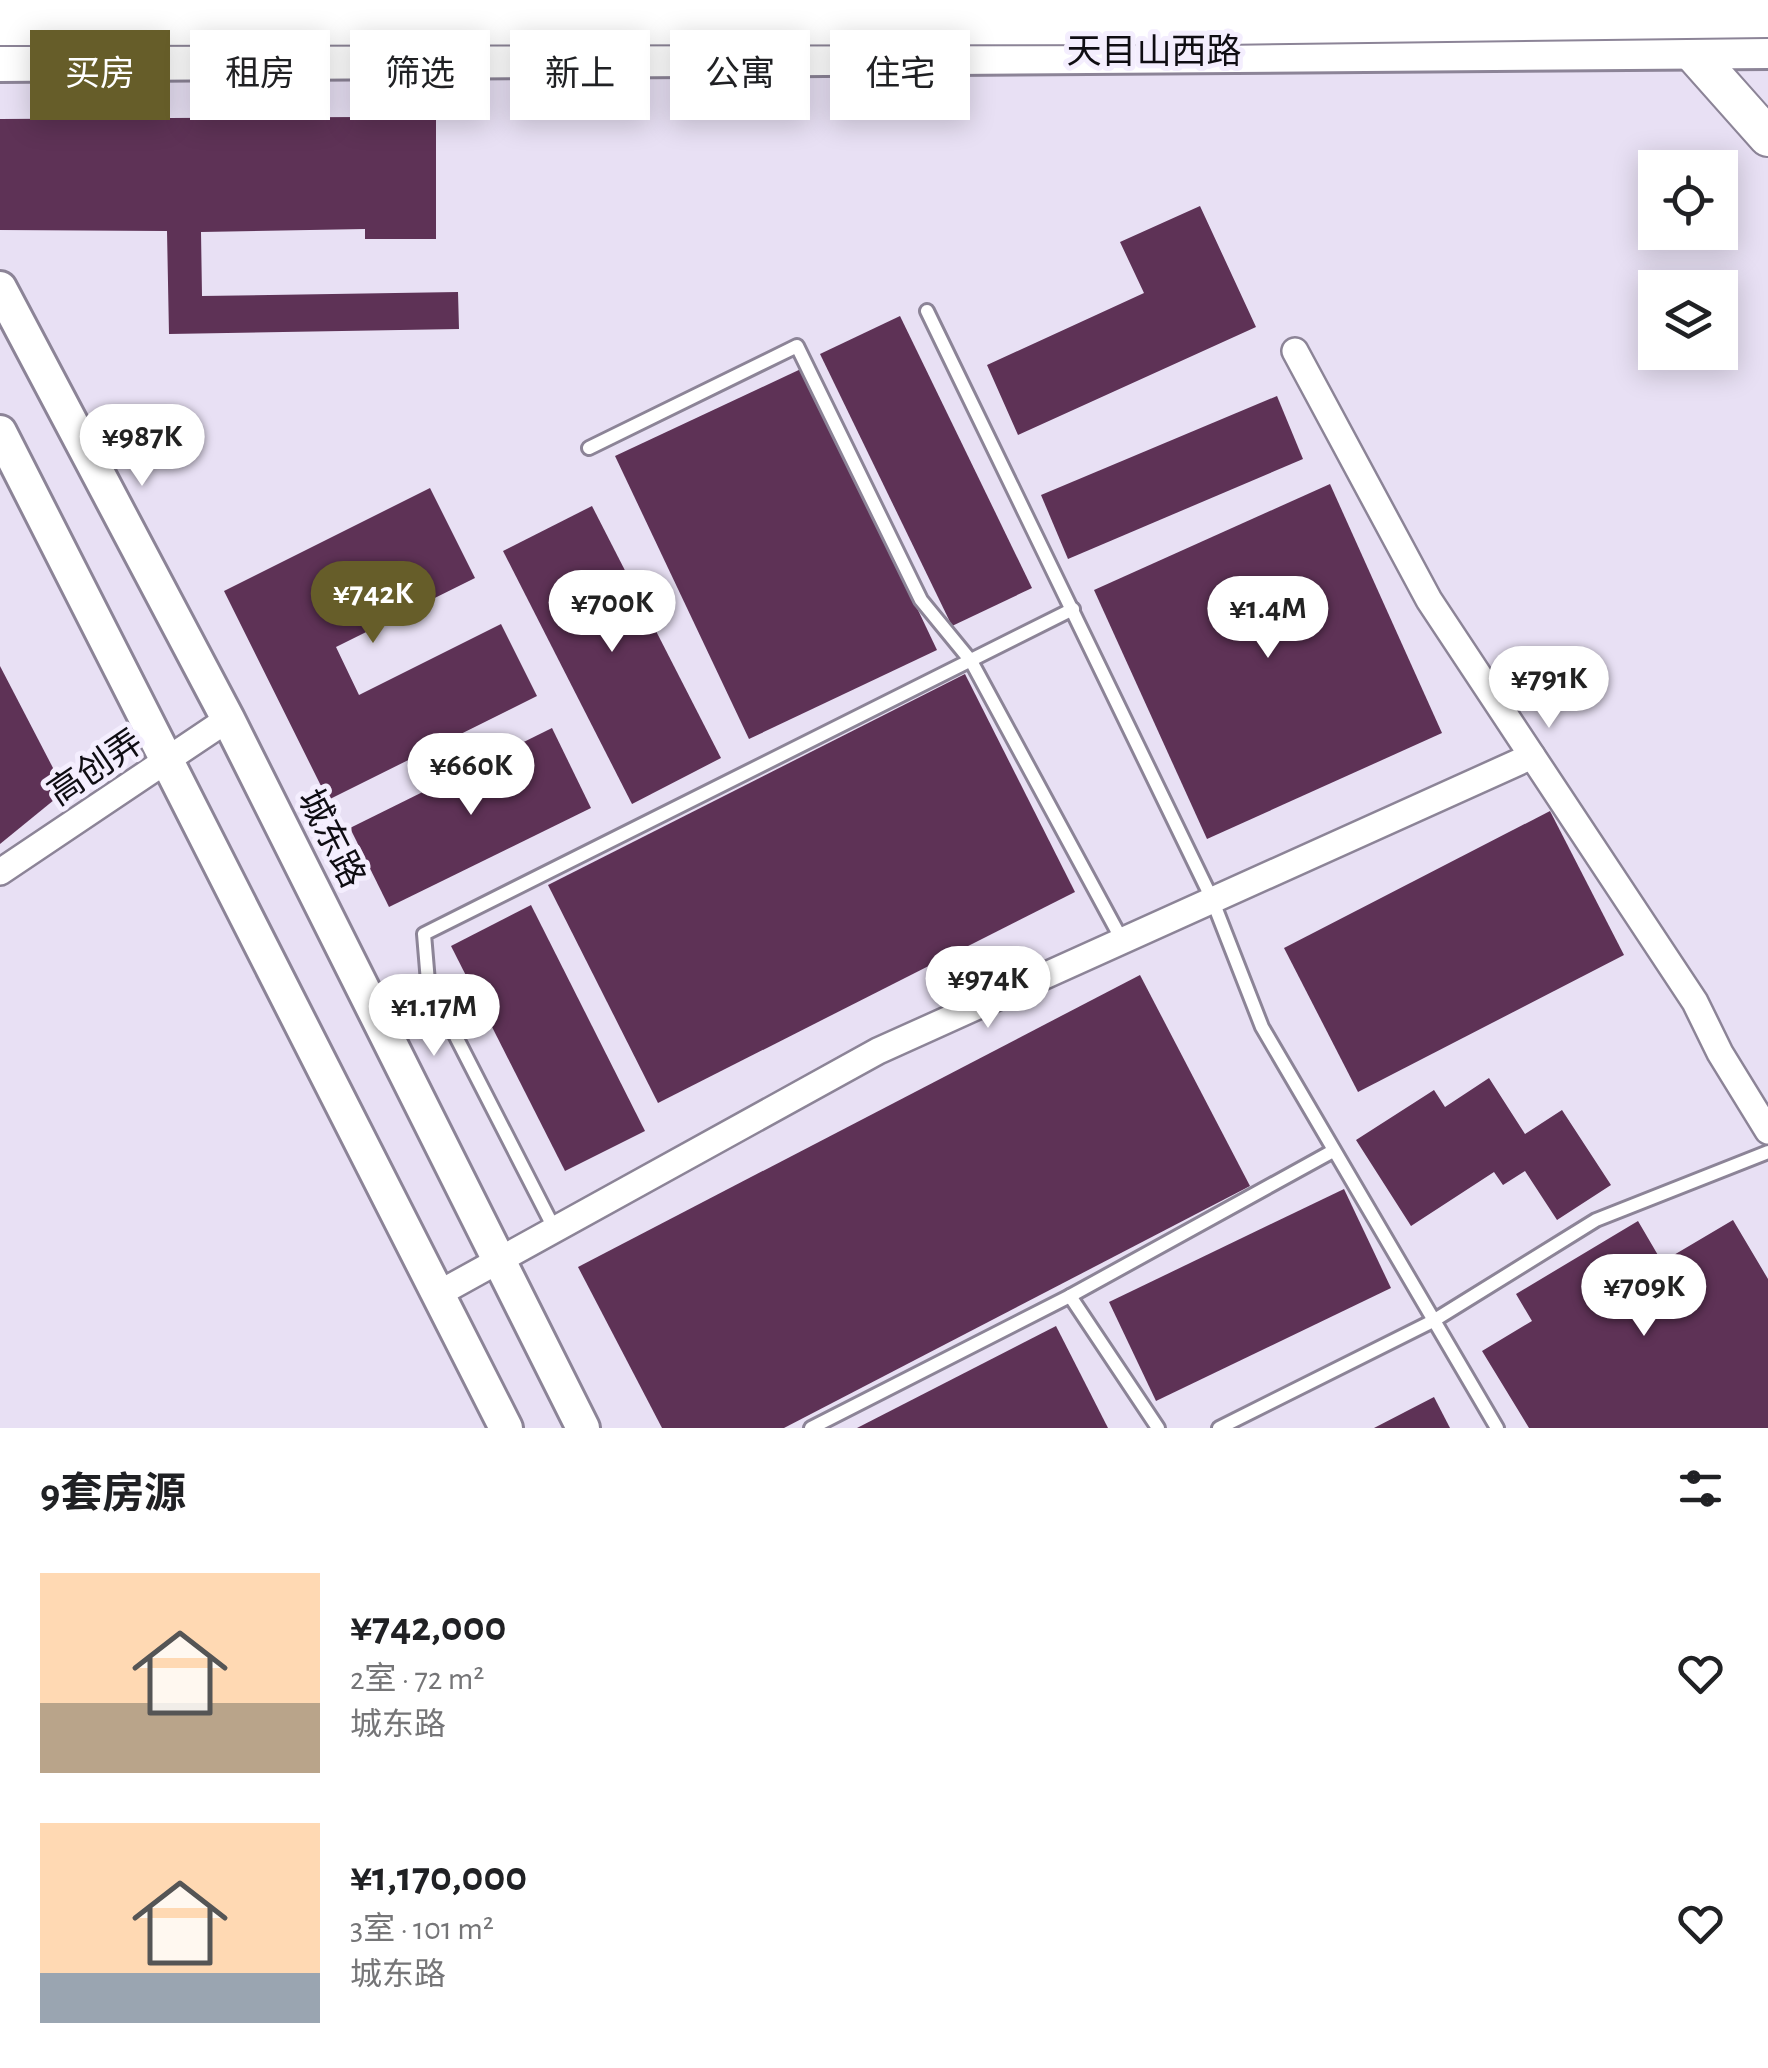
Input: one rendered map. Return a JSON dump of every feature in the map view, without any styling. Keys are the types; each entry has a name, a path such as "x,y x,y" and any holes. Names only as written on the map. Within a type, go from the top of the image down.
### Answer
{"highway":[{"path":"0,22 1182,20 1768,14"},
{"name":"天目山西路","path":"0,60 1768,47"}],"main road":[{"path":"1660,0 1688,47 1768,136"},
{"path":"1713,0 1768,47"}],"street":[{"name":"城东路","path":"0,288 228,719 583,1428"},
{"path":"1295,351 1429,600 1695,1002 1720,1053 1768,1131"},
{"path":"0,432 506,1428"},
{"name":"高创弄","path":"0,872 228,719"},
{"path":"438,1294 878,1051 1532,756"}],"lane":[{"path":"928,311 1212,899 1262,1027 1497,1428"},
{"path":"589,448 797,346 922,600 971,661 1122,940"},
{"path":"555,1230 428,982 424,934 1073,609"},
{"path":"811,1428 1070,1296 1333,1151"},
{"path":"1220,1428 1433,1321 1596,1220 1768,1152"},
{"path":"1070,1296 1158,1428"}],"building":[{"path":"0,119 436,120 436,239 365,239 365,229 201,232 202,296 458,292 459,329 169,334 167,231 0,230"},
{"path":"1200,206 1256,327 1018,435 987,365 1144,293 1120,242"},
{"path":"900,316 1032,588 952,626 820,354"},
{"path":"803,368 937,650 749,739 615,456"},
{"path":"1277,396 1303,459 1068,559 1041,495"},
{"path":"1330,484 1442,733 1207,839 1094,590"},
{"path":"430,488 475,578 336,647 359,695 501,624 537,696 328,800 224,591"},
{"path":"592,506 721,758 632,804 503,551"},
{"path":"0,666 65,791 0,844"},
{"path":"965,674 1075,892 658,1103 548,885"},
{"path":"552,728 591,808 389,907 350,828"},
{"path":"1550,811 1624,955 1358,1092 1284,948"},
{"path":"531,905 645,1131 565,1171 451,946"},
{"path":"1140,975 1250,1186 784,1428 662,1428 578,1267"},
{"path":"1489,1078 1525,1134 1562,1110 1611,1185 1557,1220 1525,1171 1503,1185 1494,1172 1411,1226 1356,1140 1434,1090 1445,1107"},
{"path":"1344,1189 1391,1288 1156,1401 1109,1302"},
{"path":"1733,1220 1768,1279 1768,1428 1529,1428 1482,1351 1532,1321 1516,1294 1638,1221 1662,1262"},
{"path":"1056,1326 1108,1428 857,1428"},
{"path":"1434,1397 1450,1428 1374,1428"}]}
